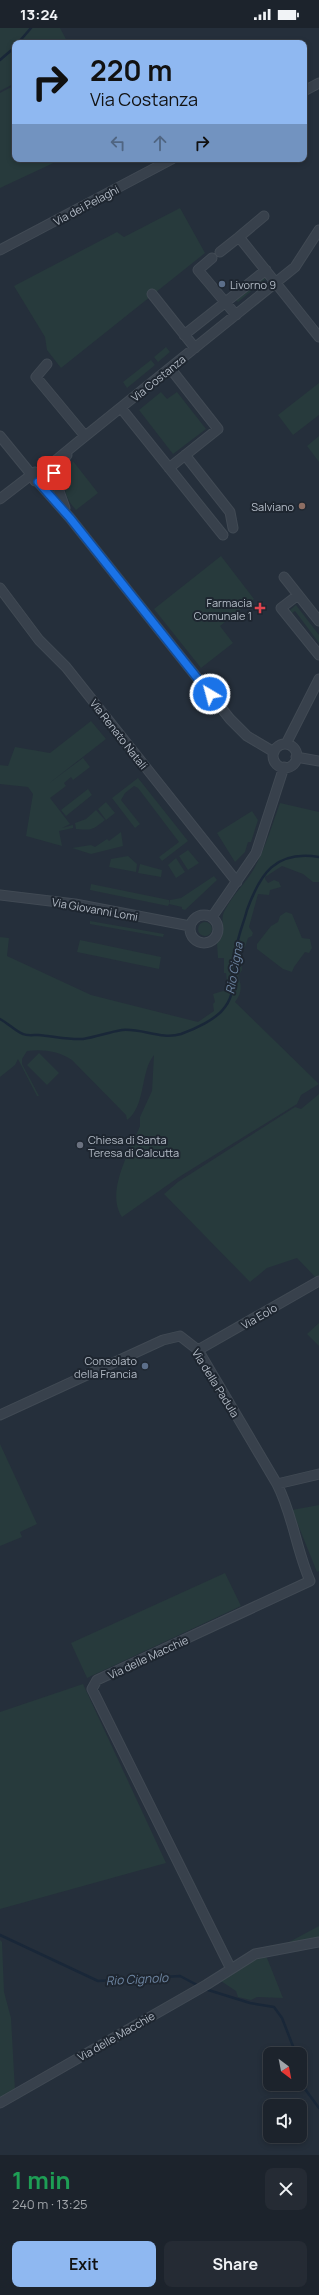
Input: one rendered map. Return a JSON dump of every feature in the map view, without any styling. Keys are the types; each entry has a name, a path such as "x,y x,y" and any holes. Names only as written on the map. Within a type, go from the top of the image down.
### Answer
{"street":[{"path":"307,89 319,83"},
{"name":"Via dei Pelaghi","path":"0,250 167,162"},
{"path":"220,252 264,216"},
{"name":"Via Costanza","path":"38,482 73,446 276,283 302,259 319,230"},
{"path":"239,237 319,337"},
{"path":"212,258 198,270 236,315"},
{"path":"184,335 266,270"},
{"name":"Via Costanza","path":"152,294 195,348"},
{"path":"47,364 36,377 85,436"},
{"path":"169,468 218,429 170,368"},
{"name":"Via Costanza","path":"121,408 223,535"},
{"path":"0,436 28,477 38,482 70,518 230,719 247,736 274,752"},
{"path":"185,455 230,512 233,528"},
{"path":"58,463 59,491 70,518"},
{"name":"Via Costanza","path":"0,500 28,477 58,463"},
{"path":"284,577 319,621"},
{"name":"Via Renato Natali","path":"0,588 39,640 66,668 237,882"},
{"path":"298,595 281,608 319,655"},
{"path":"286,744 294,749 296,757 292,765 284,767 275,763 274,752 278,746 286,744 315,695 319,679"},
{"path":"296,757 319,761"},
{"path":"212,917 237,882 260,844 284,767"},
{"name":"Via Giovanni Lomi","path":"0,895 75,904 190,926"},
{"path":"206,915 212,917 217,922 219,929 217,936 210,943 201,944 190,934 190,926 199,916 206,915"},
{"name":"Via Eolo","path":"198,1350 319,1282"},
{"name":"Via della Padula","path":"0,1415 162,1340 180,1336 198,1350 277,1484"},
{"path":"277,1484 319,1474"},
{"name":"Via delle Macchie","path":"231,1969 92,1689 97,1680 310,1581 297,1550 297,1536 277,1484"},
{"name":"Via delle Macchie","path":"0,2103 206,1985 255,1954 319,1942"}],"shaded area":[{"path":"0,28 60,28 66,40 12,40 12,85 0,91"},
{"path":"12,87 12,162 56,162 0,188 0,93"},
{"path":"180,208 205,253 61,368 47,350 45,337 14,286 117,232 124,237"},
{"path":"264,276 266,279 238,302 235,299"},
{"path":"166,347 170,352 158,362 154,357"},
{"path":"151,360 155,365 127,388 123,382"},
{"path":"319,383 319,415 293,435 278,415"},
{"path":"161,392 167,399 177,392 206,429 173,454 139,410"},
{"path":"319,436 319,462 307,446"},
{"path":"73,461 98,493 76,510 68,498 65,486 67,475"},
{"path":"221,556 254,599 220,626 233,643 201,668 154,609"},
{"path":"296,605 319,635 319,643 295,611 291,614 289,611"},
{"path":"91,721 106,739 48,784 83,758 90,767 73,780 71,777 64,783 66,786 50,798 70,824 62,828 73,825 73,828 59,831 62,846 26,836 33,794 28,787 0,784 0,765 8,766 15,747 50,753"},
{"path":"138,778 188,841 162,861 159,857 179,842 138,788 134,786 125,793 121,800 140,824 135,828 112,798"},
{"path":"88,789 92,795 66,816 61,810"},
{"path":"106,802 115,813 106,820 98,809"},
{"path":"280,803 319,812 319,882 313,882 303,874 282,866 265,877 268,883 274,880 279,882 281,887 270,890 269,895 258,894 249,927 253,933 252,936 248,938 245,947 240,953 242,970 238,976 241,989 235,1002 319,1084 301,1095 297,1104 179,1177 122,1217 117,1207 116,1196 118,1184 125,1159 140,1126 140,1117 152,1091 154,1055 147,1070 137,1106 133,1114 127,1120 126,1115 72,1060 56,1053 39,1050 27,1051 22,1059 22,1064 39,1096 37,1096 18,1059 15,1065 0,1077 0,937 9,938 7,956 91,995 198,1022 214,1011 213,1004 215,1002 213,994 223,991 228,992 226,973 224,973 224,958 218,958 217,943 221,939 223,931 223,914 255,867 266,843"},
{"path":"96,810 105,820 91,829 76,829 75,823 86,819"},
{"path":"252,811 258,820 251,842 248,842 245,852 235,862 217,833"},
{"path":"121,832 123,846 91,854 72,848 91,845 95,847 107,839 109,841"},
{"path":"188,850 199,863 188,870 179,856"},
{"path":"128,856 137,864 136,872 109,867 111,859"},
{"path":"176,858 185,872 176,878 168,865"},
{"path":"140,864 162,870 161,877 138,873"},
{"path":"214,876 217,880 185,910 182,909 182,907 169,904 170,900 181,898"},
{"path":"91,884 169,900 168,906 90,890"},
{"path":"286,912 292,914 302,938 310,939 312,948 309,953 305,952 292,972 283,969 257,949 257,944 271,926 278,922 280,916"},
{"path":"90,921 164,934 163,937 90,924"},
{"path":"202,922 208,922 212,926 212,932 208,936 202,936 198,932 198,926"},
{"path":"80,940 161,957 159,969 77,952"},
{"path":"39,1053 59,1073 47,1085 27,1065"},
{"path":"319,1094 319,1281 297,1258 267,1268 250,1282 164,1194 178,1182 295,1107 301,1109"},
{"path":"319,1323 319,1346 307,1334"},
{"path":"0,1444 37,1524 20,1532 22,1537 0,1546"},
{"path":"319,1505 319,1571 317,1572 292,1510"},
{"path":"225,1573 241,1606 87,1678 71,1643"},
{"path":"83,1684 166,1863 0,1909 0,1712"},
{"path":"319,1926 319,1939 280,1947"},
{"path":"0,1940 2,1942 4,1992 11,2018 15,2091 0,2099"},
{"path":"261,1956 267,1958 283,1998 257,1997 251,2000 238,1997 236,1991 221,1981"}],"waterway":[{"path":"21,40 31,28"},
{"path":"0,60 12,50"},
{"name":"Rio Cigna","path":"0,1019 25,1035 77,1039 122,1030 166,1036 181,1034 199,1026 217,1016 229,1000 232,993 239,936 252,897 264,876 271,867 280,861 291,857 319,857"},
{"name":"Rio Cignolo","path":"0,1935 98,1981 180,1976 199,1986"},
{"name":"Rio Cignolo","path":"205,1989 250,2003 274,2007 282,2018 293,2047"},
{"name":"Rio Cignolo","path":"306,2091 319,2108"}],"place":[{"name":"Livorno 9","path":"222,284"},
{"name":"Salviano","path":"302,506"},
{"name":"Farmacia Comunale 1","path":"260,608"},
{"name":"Chiesa di Santa Teresa di Calcutta","path":"80,1145"},
{"name":"Consolato della Francia","path":"145,1366"}],"route":[{"path":"54,473 48,481 44,483 38,482 70,518 210,694"}]}
